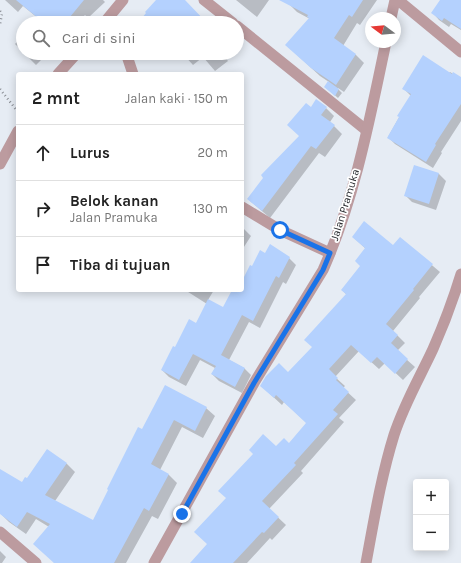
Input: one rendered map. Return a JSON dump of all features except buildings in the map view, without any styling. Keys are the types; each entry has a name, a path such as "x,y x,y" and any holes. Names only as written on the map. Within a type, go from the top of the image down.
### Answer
{"street":[{"path":"110,16 123,0"},
{"path":"204,0 224,16"},
{"path":"392,12 395,0"},
{"path":"398,0 461,52"},
{"path":"244,32 366,130"},
{"name":"Jalan Pramuka","path":"154,563 254,383 323,270 350,196 385,48"},
{"path":"60,72 71,60"},
{"path":"128,60 132,72"},
{"path":"0,164 16,135"},
{"path":"244,208 280,230 330,253"},
{"path":"366,563 379,492 394,434 409,397 433,349 450,310 461,274"},
{"path":"0,532 36,563"}],"path":[{"path":"0,12 2,14 0,24"},
{"path":"0,89 16,109"}],"route":[{"path":"182,514 254,383 323,270 330,253 280,230"}]}
